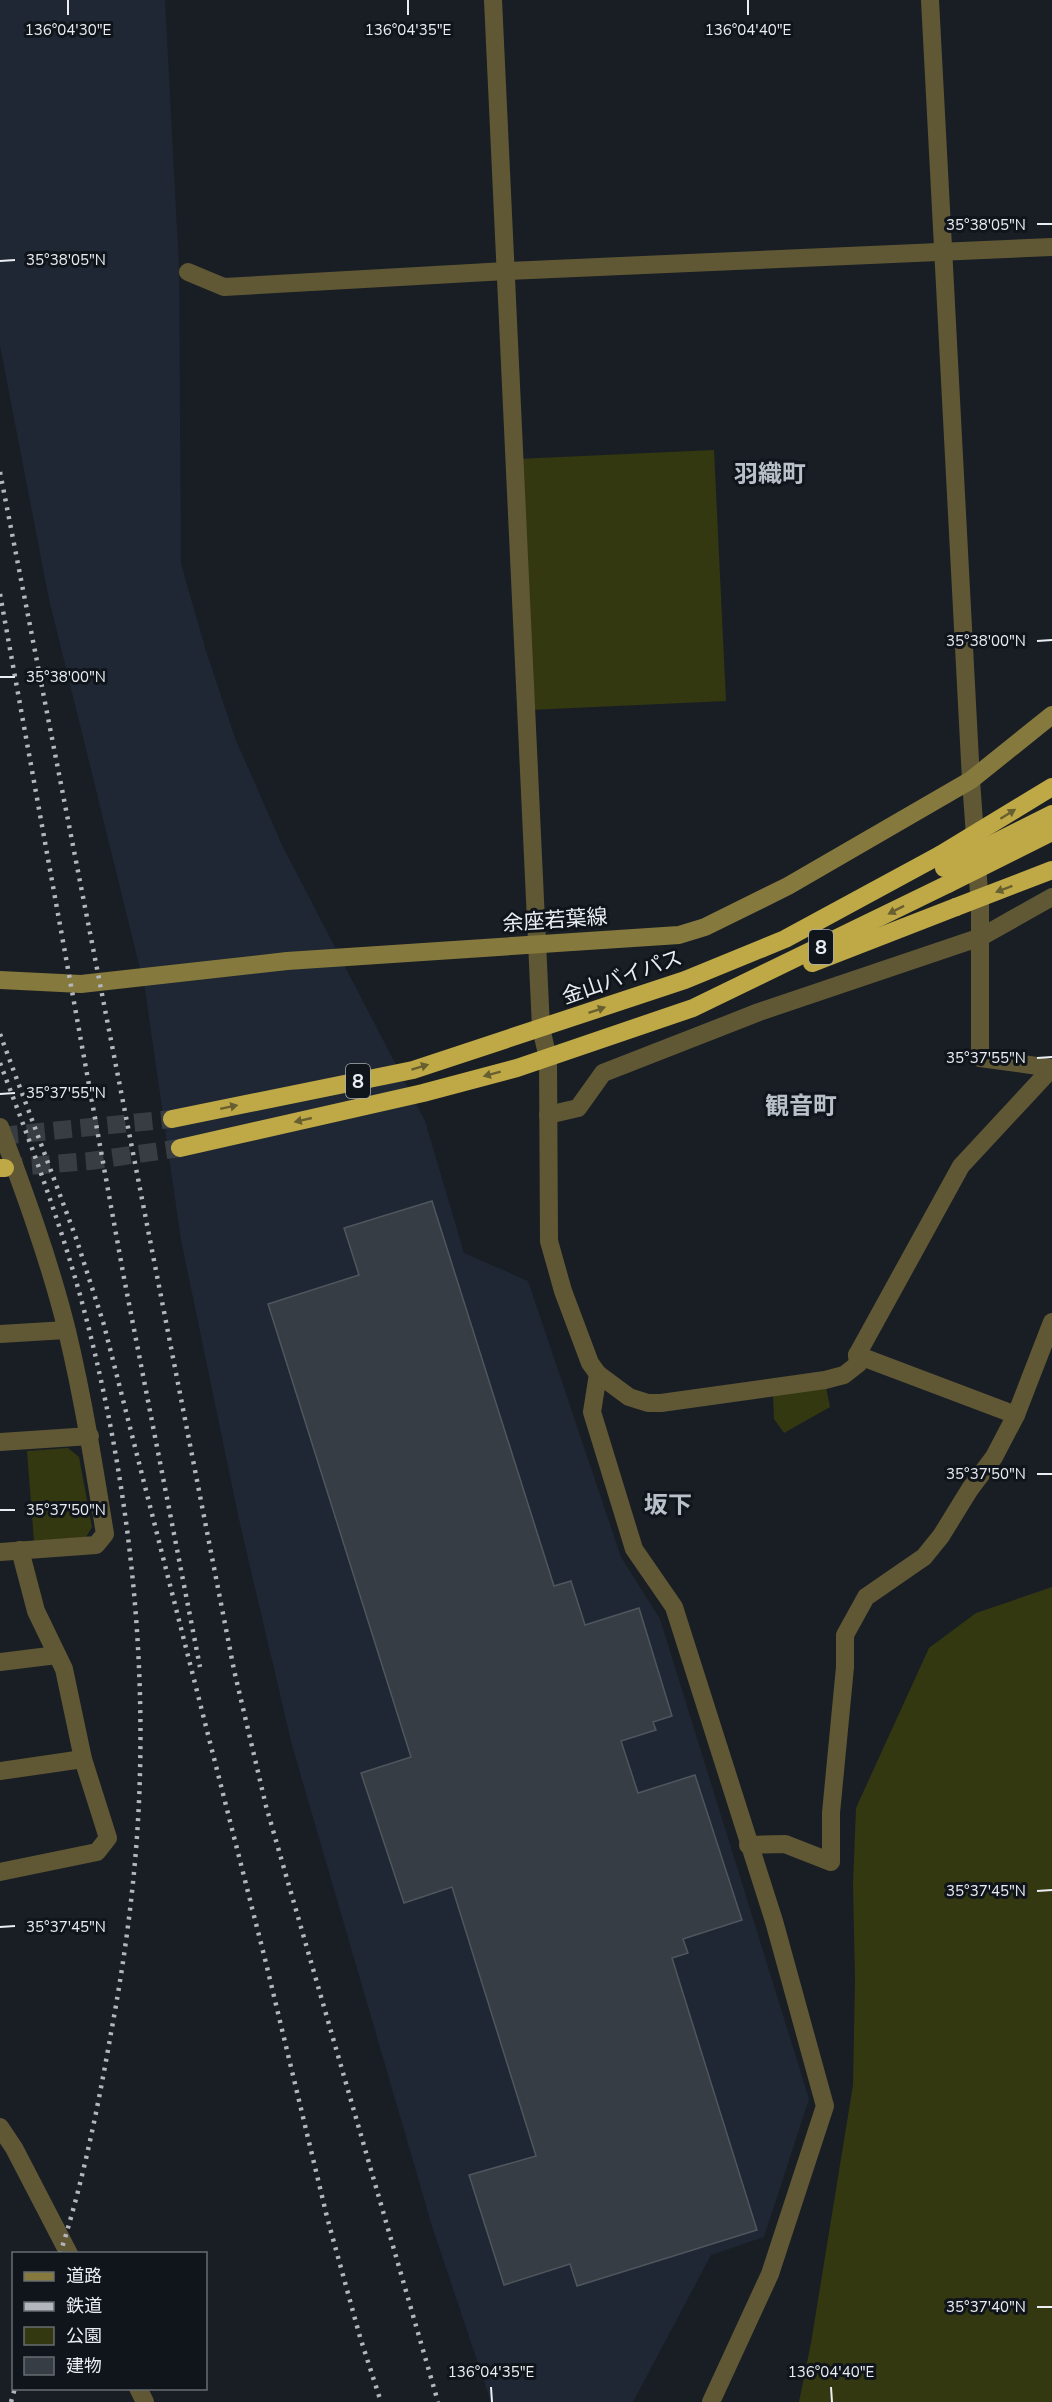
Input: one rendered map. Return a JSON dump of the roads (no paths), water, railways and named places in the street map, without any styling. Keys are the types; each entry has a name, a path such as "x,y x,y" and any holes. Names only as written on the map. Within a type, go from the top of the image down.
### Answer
{"highway":[{"name":"8","path":"180,1148 423,1093 548,1057 693,1008 944,869 1052,787"},
{"path":"944,869 1052,814"},
{"name":"8","path":"944,869 1052,832"},
{"name":"金山バイパス","path":"172,1119 413,1070 541,1029 685,980 875,902 944,869"},
{"path":"693,1008 1052,870"}],"main road":[{"name":"余座若葉線","path":"0,980 81,984 287,961 679,935 705,927 788,886 971,780 1052,715"}],"street":[{"path":"493,0 541,1029 548,1057 549,1241 590,1363 598,1374 629,1397 648,1403 825,1380 844,1375 858,1364 857,1355 962,1166 1052,1068"},
{"path":"930,0 981,937 980,1058 1052,1068"},
{"path":"188,272 224,287 506,271 1052,247"},
{"path":"548,1115 578,1108 603,1073 759,1012 981,937 1052,897"},
{"path":"0,1127 26,1197 66,1330 90,1436 105,1534 96,1545 0,1551"},
{"path":"748,1845 785,1844 831,1862 831,1814 845,1667 845,1635 866,1597 924,1557 941,1536 970,1489 994,1457 1016,1415 1052,1322"},
{"path":"0,1334 66,1330"},
{"path":"857,1355 1016,1415"},
{"path":"598,1374 592,1412 634,1549 674,1607 774,1921 825,2106 770,2274 711,2402"},
{"path":"0,1442 90,1436"},
{"path":"0,1872 97,1852 108,1838 83,1760 64,1669 36,1611 20,1550"},
{"path":"0,1662 57,1655"},
{"path":"0,1771 83,1760"},
{"path":"0,2127 14,2148 68,2252"}],"tunnel":[{"path":"0,1136 172,1119"},
{"path":"5,1168 90,1161 180,1148"}],"railway":[{"path":"0,472 234,1670 266,1806 438,2402"},
{"path":"0,594 124,1278 200,1667"},
{"path":"0,1034 76,1238 104,1325 266,1963 327,2217 360,2337 381,2402"},
{"path":"0,1063 62,1236 95,1353 108,1412 127,1531 138,1652 139,1805 127,1936 95,2116 76,2200 61,2252"},
{"path":"11,2402 14,2390"}],"district":[{"name":"羽織町","path":"770,474"},
{"name":"観音町","path":"801,1106"},
{"name":"坂下","path":"668,1505"}]}
